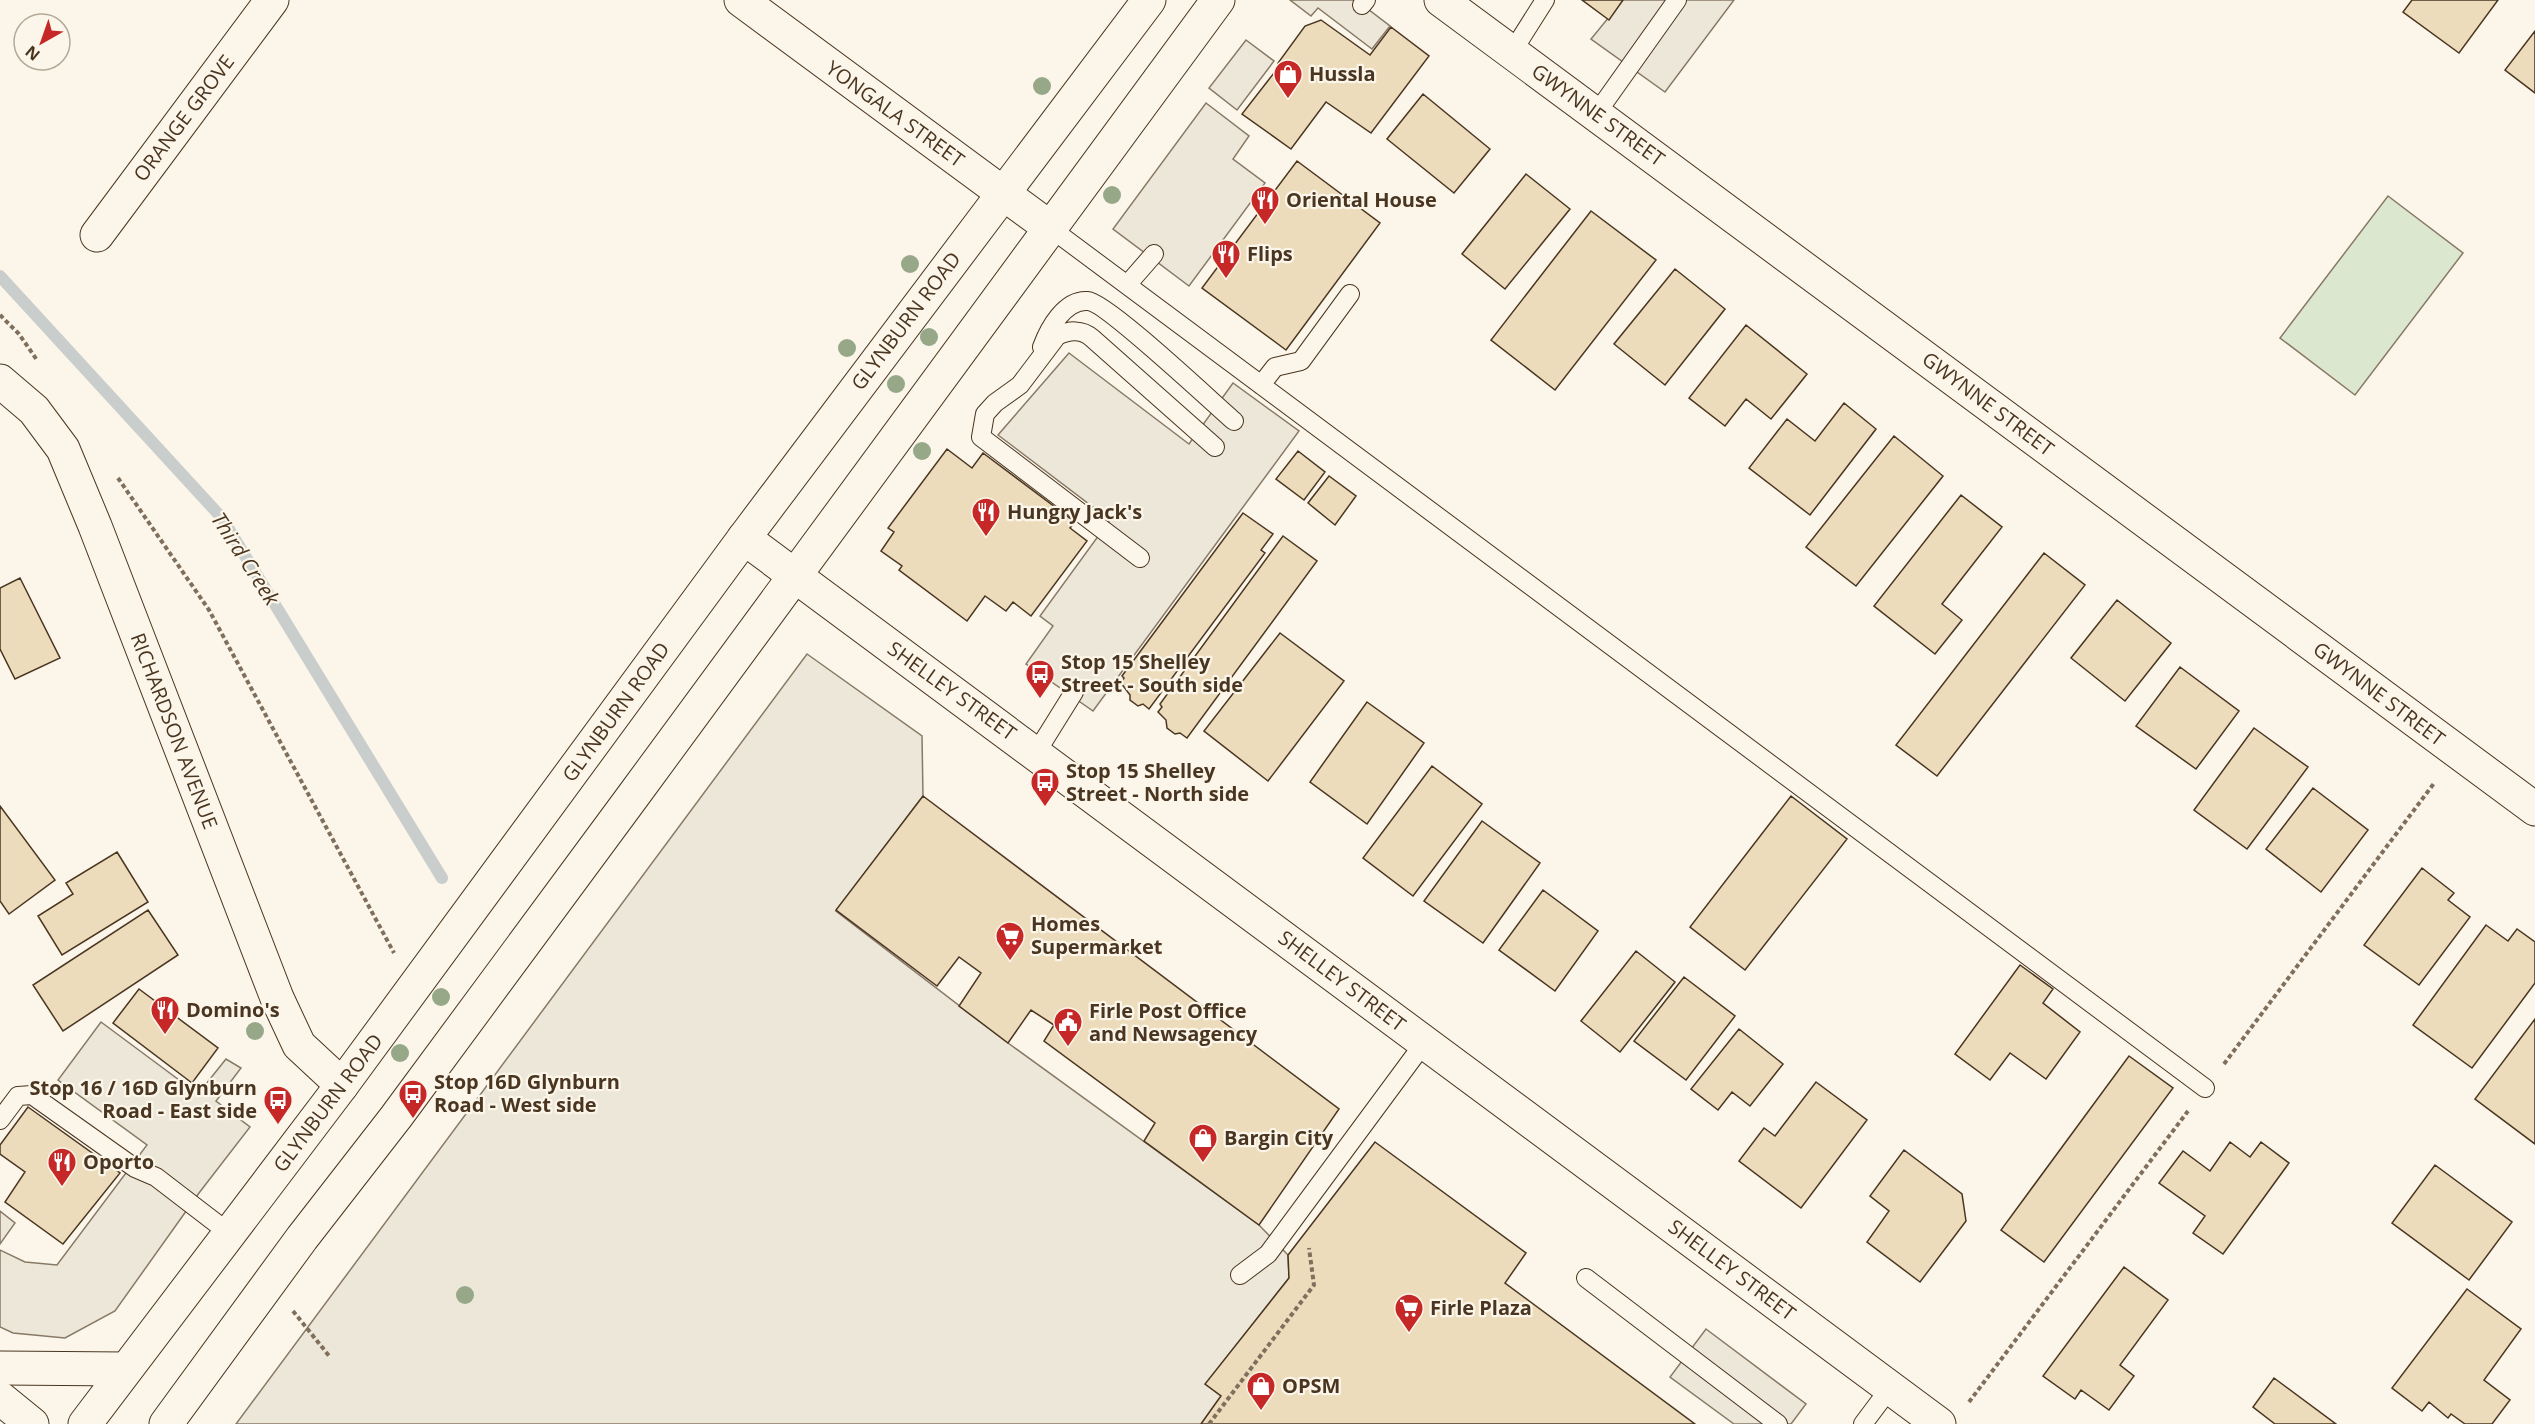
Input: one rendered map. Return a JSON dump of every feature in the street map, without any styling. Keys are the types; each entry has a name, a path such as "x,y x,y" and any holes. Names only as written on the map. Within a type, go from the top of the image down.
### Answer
{"street":[{"name":"ORANGE GROVE","path":"97,235 272,0"},
{"name":"YONGALA STREET","path":"741,0 1049,227"},
{"name":"GLYNBURN ROAD","path":"85,1424 342,1084 744,538 1149,0"},
{"path":"166,1424 302,1238 396,1117 1218,0"},
{"name":"GWYNNE STREET","path":"1441,0 2535,809"},
{"name":"RICHARDSON AVENUE","path":"0,381 34,410 63,449 104,548 277,998 299,1045 342,1084"},
{"name":"SHELLEY STREET","path":"744,538 1939,1424"},
{"path":"0,1368 126,1369"},
{"path":"0,1398 32,1424"}],"lane":[{"path":"1512,52 1545,0"},
{"path":"1596,114 1677,0"},
{"path":"1049,227 2205,1088"},
{"path":"1127,285 1154,254"},
{"path":"1261,385 1275,367 1301,361 1350,294"},
{"path":"1033,368 1046,336 1060,315 1080,301 1092,301 1122,322 1234,421"},
{"path":"1140,558 981,437 985,414 995,403 1020,385 1057,336 1064,332 1087,333 1215,447"},
{"path":"1036,753 1074,692"},
{"path":"1240,1275 1268,1254 1424,1042"},
{"path":"0,1120 18,1096 32,1095 135,1168 156,1177 229,1233"},
{"path":"1586,1278 1778,1424"},
{"path":"1863,1424 1890,1388"}],"path":[{"path":"0,315 19,334 39,363"},
{"path":"114,472 209,610 413,988"},
{"path":"1209,1424 1314,1285 1309,1245"},
{"path":"293,1311 330,1357"}],"green space":[{"path":"2388,196 2463,253 2355,395 2280,338"}],"shaded area":[{"path":"1290,0 1356,0 1390,26 1372,49 1318,8 1311,16"},
{"path":"1623,0 1734,0 1665,92 1591,39"},
{"path":"1246,40 1274,61 1237,110 1209,88"},
{"path":"1206,103 1249,136 1233,159 1265,183 1189,286 1113,229"},
{"path":"1069,353 1189,444 1233,383 1299,431 1093,711 1026,664 1053,626 1040,616 1110,520 998,435"},
{"path":"807,654 922,736 923,796 836,911 1008,1043 1259,1225 1288,1255 1289,1278 1206,1384 1221,1396 1201,1424 236,1424"},
{"path":"101,1022 198,1094 226,1059 241,1068 216,1101 250,1127 199,1193 115,1311 65,1338 13,1333 0,1327 0,1250 25,1262 57,1265 147,1145 58,1080"},
{"path":"0,1211 15,1223 0,1244"},
{"path":"1706,1329 1806,1404 1791,1424 1734,1424 1670,1377"}],"building":[{"path":"1582,0 1623,0 1609,20"},
{"path":"2412,0 2498,0 2459,53 2403,12"},
{"path":"1321,20 1370,55 1391,27 1429,56 1371,133 1326,102 1291,149 1242,114 1281,64 1278,63 1305,26"},
{"path":"2535,31 2535,93 2505,70"},
{"path":"1423,94 1490,149 1454,193 1387,139"},
{"path":"1297,161 1380,223 1286,350 1202,288"},
{"path":"1526,174 1570,209 1505,289 1462,254"},
{"path":"1591,211 1656,260 1555,390 1491,340"},
{"path":"1675,269 1725,309 1665,385 1614,344"},
{"path":"1746,325 1807,374 1771,419 1746,399 1725,426 1689,398"},
{"path":"1844,403 1876,429 1810,515 1749,468 1787,419 1815,441"},
{"path":"1894,436 1943,476 1856,586 1806,547"},
{"name":"Hungry Jack's","path":"947,449 972,468 983,453 1075,522 1070,528 1087,541 1031,616 1013,602 1006,611 985,596 967,621 899,570 902,566 881,551 894,532 888,528"},
{"path":"1298,451 1325,472 1304,500 1276,479"},
{"path":"1329,476 1356,496 1335,525 1308,503"},
{"path":"1961,495 2002,527 1942,604 1962,620 1935,654 1874,606"},
{"path":"1243,513 1273,534 1261,550 1265,553 1149,709 1143,704 1138,706 1130,700 1130,695 1121,683 1124,678 1122,676"},
{"path":"1283,536 1317,561 1187,738 1180,733 1175,734 1167,728 1166,720 1158,712 1162,707 1160,704"},
{"path":"2044,553 2085,585 1937,776 1896,745"},
{"path":"20,578 60,658 15,679 0,649 0,588"},
{"path":"2117,600 2171,643 2125,701 2071,658"},
{"path":"1280,633 1344,681 1268,781 1204,731"},
{"path":"2180,667 2239,711 2196,769 2136,726"},
{"path":"1367,702 1424,743 1367,824 1310,782"},
{"path":"2254,728 2308,767 2247,849 2194,810"},
{"path":"1432,766 1482,804 1413,896 1363,858"},
{"path":"2313,788 2368,830 2321,892 2266,849"},
{"path":"923,796 1339,1109 1259,1225 1144,1141 1155,1123 1044,1041 1054,1025 1031,1010 1008,1043 959,1006 981,973 959,957 937,986 836,910"},
{"path":"1791,796 1847,839 1745,970 1690,927"},
{"path":"0,806 55,880 9,914 0,901"},
{"path":"1482,821 1540,863 1483,943 1424,901"},
{"path":"117,852 148,902 62,955 38,916 73,894 66,883"},
{"path":"2422,868 2454,893 2448,900 2470,917 2419,985 2364,945"},
{"path":"1543,890 1598,931 1555,991 1499,950"},
{"path":"148,910 178,955 63,1031 33,985"},
{"path":"2486,925 2508,941 2517,929 2535,942 2535,983 2472,1068 2413,1025"},
{"path":"1636,951 1675,982 1620,1052 1581,1021"},
{"path":"2020,965 2053,989 2043,1003 2080,1032 2046,1079 2010,1053 1990,1080 1955,1054"},
{"path":"1684,977 1735,1016 1686,1080 1634,1041"},
{"name":"Domino's","path":"139,989 218,1048 192,1083 113,1023"},
{"path":"2535,1019 2535,1144 2475,1099"},
{"path":"1739,1029 1783,1064 1750,1106 1732,1092 1718,1110 1691,1089"},
{"path":"2129,1056 2173,1088 2044,1262 2001,1230"},
{"path":"1816,1082 1867,1120 1801,1208 1739,1161 1764,1128 1775,1136"},
{"name":"Oporto","path":"28,1107 120,1173 63,1244 5,1202 25,1172 0,1154 0,1145"},
{"name":"Firle Plaza","path":"1375,1142 1526,1253 1505,1283 1695,1424 1201,1424 1221,1396 1205,1384 1289,1278 1288,1255"},
{"path":"2230,1142 2250,1157 2261,1142 2289,1163 2223,1254 2193,1233 2205,1216 2159,1183 2183,1151 2210,1171"},
{"path":"1904,1150 1962,1194 1966,1221 1920,1282 1867,1242 1889,1211 1870,1196"},
{"path":"2435,1165 2512,1222 2469,1280 2392,1223"},
{"path":"2124,1267 2168,1300 2120,1365 2134,1376 2109,1410 2081,1390 2075,1399 2043,1376"},
{"path":"2467,1289 2521,1329 2484,1380 2510,1400 2492,1424 2465,1424 2451,1414 2448,1418 2429,1402 2422,1411 2392,1388"},
{"path":"2274,1378 2336,1424 2275,1424 2253,1407"}],"waterway":[{"name":"Third Creek","path":"0,276 222,518 442,878"}],"place":[{"name":"Hussla","path":"1288,100"},
{"name":"Oriental House","path":"1265,226"},
{"name":"Flips","path":"1226,280"},
{"name":"Hungry Jack's","path":"986,538"},
{"name":"Stop 15 Shelley Street - South side","path":"1040,700"},
{"name":"Stop 15 Shelley Street - North side","path":"1045,808"},
{"name":"Homes Supermarket","path":"1010,962"},
{"name":"Domino's","path":"165,1036"},
{"name":"Firle Post Office and Newsagency","path":"1068,1048"},
{"name":"Stop 16D Glynburn Road - West side","path":"413,1120"},
{"name":"Stop 16 / 16D Glynburn Road - East side","path":"278,1126"},
{"name":"Bargin City","path":"1203,1164"},
{"name":"Oporto","path":"62,1188"},
{"name":"Firle Plaza","path":"1409,1334"},
{"name":"OPSM","path":"1261,1412"}]}
